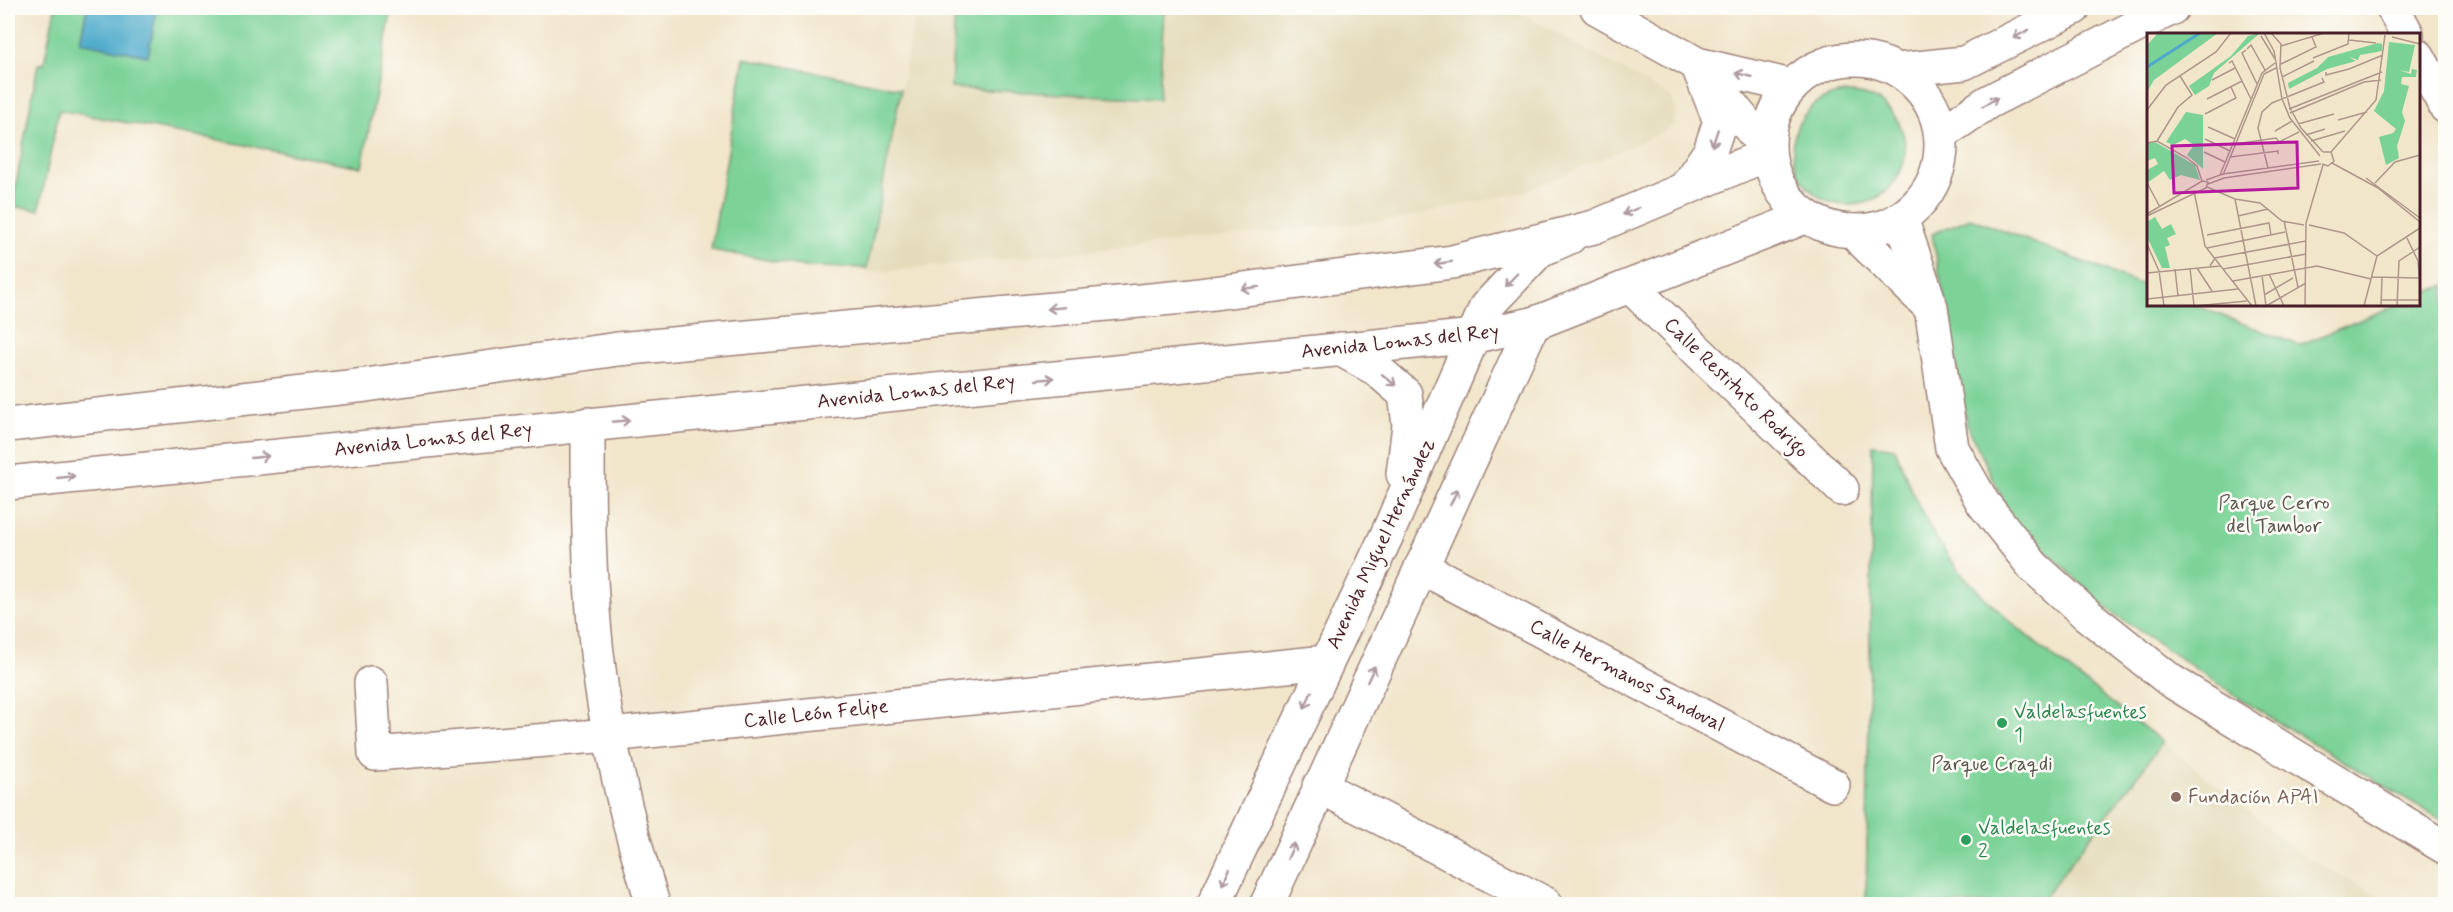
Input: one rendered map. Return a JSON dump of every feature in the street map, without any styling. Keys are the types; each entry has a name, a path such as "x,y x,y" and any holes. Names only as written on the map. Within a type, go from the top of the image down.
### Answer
{"street":[{"path":"1597,8 1697,64 1791,86"},
{"path":"1941,134 1988,102 2172,8"},
{"path":"2393,8 2406,33"},
{"path":"1898,70 1964,63 2068,9"},
{"path":"1697,64 1768,152 1778,188 1805,217 1843,232 1870,231 1901,218 1925,197 1938,171 1941,134 1926,96 1898,70 1880,62 1848,59 1819,66 1791,86 1774,111 1768,152"},
{"path":"2420,60 2445,107"},
{"path":"1685,188 1710,151 1720,121 1697,64"},
{"path":"8,424 366,386 618,349 1183,297 1452,262 1594,226 1768,152"},
{"name":"Avenida Lomas del Rey","path":"8,483 1475,336 1533,324 1805,217"},
{"path":"1901,218 1931,307 1953,448 1983,503 2033,566 2086,614 2171,681 2445,848"},
{"name":"Avenida Miguel Hernández","path":"1214,904 1400,504 1486,307 1540,250 1594,226"},
{"path":"1852,231 1931,307"},
{"name":"Calle Restituto Rodrigo","path":"1631,286 1842,489"},
{"path":"1267,904 1319,786 1533,324"},
{"path":"1340,349 1376,369 1405,394 1409,426 1400,504"},
{"path":"588,424 593,613 610,735 640,865 653,904"},
{"name":"Calle Hermanos Sandoval","path":"1421,567 1833,785"},
{"name":"Calle León Felipe","path":"371,683 375,753 610,735 1326,662"},
{"path":"1319,786 1546,904"}],"shaded area":[{"path":"916,8 1512,8 1671,97 1677,110 1673,125 1666,131 1527,191 1394,220 866,273"},
{"name":"Fundación APAI","path":"2163,742 2300,853 2394,904 2039,904"}],"green space":[{"path":"55,8 87,8 80,41 148,55 157,8 392,8 362,167 59,110 39,210 12,206 38,64 44,64"},
{"path":"955,8 1164,8 1159,99 951,88"},
{"path":"744,58 901,89 867,268 806,267 711,250"},
{"path":"1849,93 1871,97 1889,109 1901,127 1905,149 1901,171 1889,189 1871,201 1849,205 1827,201 1809,189 1797,171 1793,149 1797,127 1809,109 1827,97"},
{"name":"Parque Cerro del Tambor","path":"1970,218 2147,287 2147,306 2197,306 2299,345 2395,306 2420,306 2420,296 2445,285 2445,822 2256,709 2110,611 2013,520 1967,425 1932,234"},
{"name":"Parque Craqdi","path":"1873,445 1895,448 1929,526 1947,555 1980,592 2029,638 2163,742 2039,904 1866,904"}],"water":[{"path":"87,8 157,8 148,56 80,42"}],"place":[{"name":"Valdelasfuentes 1","path":"2002,723"},
{"name":"Fundación APAI","path":"2176,797"},
{"name":"Valdelasfuentes 2","path":"1966,840"}]}
